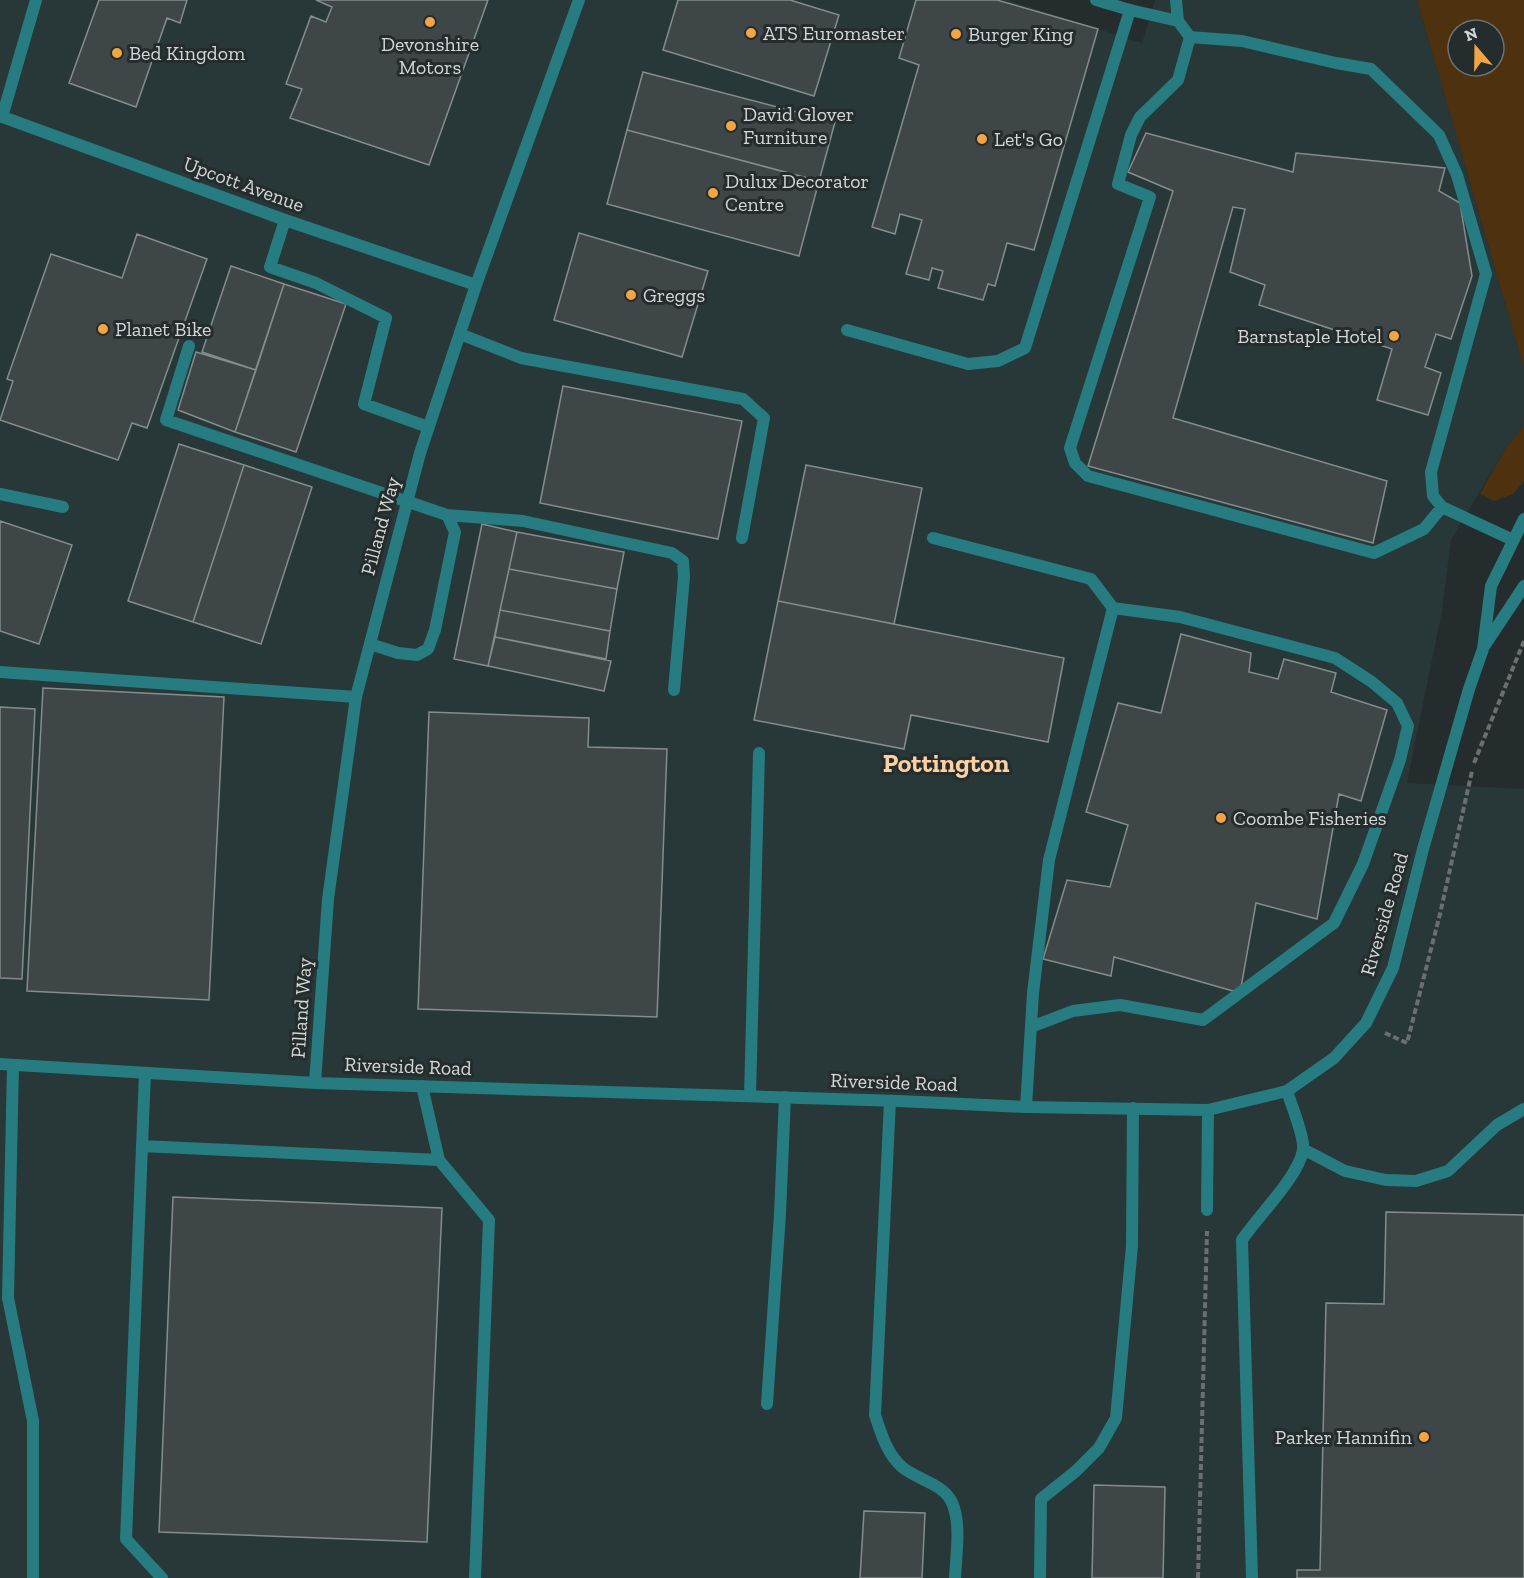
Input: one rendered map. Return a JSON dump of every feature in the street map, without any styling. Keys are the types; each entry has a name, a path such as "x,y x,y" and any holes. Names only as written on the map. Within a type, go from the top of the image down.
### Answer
{"street":[{"path":"0,118 36,0"},
{"name":"Pilland Way","path":"315,1083 328,899 356,697 428,427 476,285 579,0"},
{"path":"1096,0 1178,21"},
{"path":"1176,0 1178,21 1190,37 1242,41 1371,69 1439,135 1457,176 1486,274 1431,472 1433,496 1442,507 1513,540"},
{"path":"847,330 968,364 998,361 1025,348 1130,10"},
{"path":"1190,37 1178,80 1140,117 1131,135 1118,184 1150,197 1070,448 1075,463 1088,476 1374,552 1424,529 1442,507"},
{"name":"Upcott Avenue","path":"0,118 285,220 476,285"},
{"path":"285,220 270,267 316,283 386,318 364,404 428,427"},
{"path":"460,334 521,358 743,399 764,418 742,538"},
{"path":"189,346 166,420 447,515 523,521 672,553 683,561 684,577 674,690"},
{"path":"0,494 63,507"},
{"path":"370,644 398,653 417,655 428,649 435,630 455,532 447,515"},
{"name":"Riverside Road","path":"6,1064 315,1083 785,1097 1026,1107 1208,1110 1287,1091 1334,1058 1366,1023 1393,968 1423,849 1469,688 1483,649 1491,586 1524,519"},
{"path":"933,538 1090,579 1113,608 1180,617 1335,658 1372,682 1397,703 1408,726 1400,760 1363,864 1334,923 1203,1020 1120,1005 1073,1011 1031,1027"},
{"name":"Riverside Road","path":"1483,649 1524,586"},
{"path":"1026,1107 1033,993 1049,860 1113,608"},
{"path":"0,672 356,697"},
{"path":"750,1096 759,753"},
{"path":"6,1064 8,1298 33,1421 33,1578"},
{"path":"145,1073 126,1539 162,1578"},
{"path":"422,1086 439,1160 489,1220 475,1578"},
{"path":"1252,1578 1242,1240 1292,1175 1303,1149 1287,1091"},
{"path":"767,1404 780,1214 785,1097"},
{"path":"890,1101 875,1415 883,1442 902,1467 939,1488 953,1502 956,1519 955,1578"},
{"path":"1040,1578 1041,1499 1076,1472 1099,1448 1116,1418 1132,1246 1133,1108"},
{"path":"1303,1149 1345,1171 1386,1180 1416,1180 1448,1171 1497,1125 1524,1109"},
{"path":"1207,1210 1208,1110"},
{"path":"142,1146 439,1160"}],"path":[{"path":"1366,1023 1407,1043 1440,914 1473,765 1524,641"},
{"path":"1198,1578 1207,1210"}],"shaded area":[{"path":"0,0 1008,0 1142,43 1155,0 1417,0 1524,368 1524,426 1505,449 1451,540 1442,611 1407,783 1524,789 1524,1578 0,1578"},
{"path":"1417,0 1524,0 1524,368"},
{"path":"1524,426 1524,481 1513,494 1494,501 1480,494 1505,449"}],"building":[{"name":"Bed Kingdom","path":"99,0 187,0 180,23 167,18 136,107 69,83"},
{"path":"316,0 488,0 429,165 290,118 302,89 286,84 311,16 326,22 332,7"},
{"name":"ATS Euromaster","path":"678,0 790,0 839,15 814,96 663,50"},
{"name":"Let's Go","path":"916,0 997,0 1098,29 1034,250 1007,243 995,286 988,284 983,300 938,288 943,271 932,268 929,280 906,274 922,220 900,214 895,234 872,227 919,65 899,58"},
{"name":"David Glover Furniture","path":"643,72 835,122 819,181 627,130"},
{"name":"Dulux Decorator Centre","path":"627,130 819,181 799,256 607,204"},
{"name":"Barnstaple Hotel","path":"1146,133 1293,172 1296,153 1445,168 1439,191 1460,203 1472,276 1451,339 1436,334 1425,367 1441,373 1428,415 1377,400 1392,349 1259,305 1265,285 1230,272 1245,209 1233,207 1173,418 1387,481 1373,543 1088,466 1173,191 1128,172"},
{"name":"Greggs","path":"579,233 708,271 682,357 554,320"},
{"name":"Planet Bike","path":"137,234 207,259 147,428 132,423 118,460 0,420 13,381 7,379 51,254 122,278"},
{"path":"231,266 284,284 256,370 202,352"},
{"path":"284,284 346,304 296,452 235,432"},
{"path":"196,352 256,370 235,432 178,410"},
{"path":"563,386 742,421 718,539 540,503"},
{"path":"179,444 244,465 193,622 128,601"},
{"path":"244,465 312,487 261,644 193,622"},
{"path":"806,465 922,488 894,624 778,601"},
{"path":"0,521 72,545 39,644 0,631"},
{"path":"482,524 517,532 488,666 454,659"},
{"path":"517,532 624,552 617,589 509,569"},
{"path":"509,569 617,589 610,631 500,610"},
{"path":"778,601 1064,658 1048,742 911,715 904,749 754,720"},
{"path":"500,610 610,631 606,659 495,637"},
{"name":"Coombe Fisheries","path":"1181,634 1251,653 1249,672 1278,679 1284,659 1336,673 1331,692 1387,710 1361,801 1339,794 1317,919 1256,903 1240,993 1114,957 1111,976 1043,959 1067,880 1110,887 1128,825 1086,812 1118,703 1161,713"},
{"path":"495,637 611,661 604,691 488,666"},
{"path":"43,688 224,697 209,1000 27,991"},
{"path":"0,707 35,709 22,979 0,978"},
{"path":"429,712 589,718 588,747 667,749 657,1017 418,1009"},
{"path":"173,1197 442,1208 427,1542 159,1532"},
{"name":"Parker Hannifin","path":"1386,1212 1524,1215 1524,1578 1297,1578 1297,1570 1320,1570 1326,1303 1384,1304"},
{"path":"1094,1485 1165,1487 1163,1578 1092,1578"},
{"path":"864,1511 925,1513 922,1578 860,1578"}],"place":[{"name":"Devonshire Motors","path":"430,22"},
{"name":"ATS Euromaster","path":"751,33"},
{"name":"Burger King","path":"956,34"},
{"name":"Bed Kingdom","path":"117,53"},
{"name":"David Glover Furniture","path":"731,126"},
{"name":"Let's Go","path":"982,139"},
{"name":"Dulux Decorator Centre","path":"713,193"},
{"name":"Greggs","path":"631,295"},
{"name":"Planet Bike","path":"103,329"},
{"name":"Barnstaple Hotel","path":"1394,336"},
{"name":"Coombe Fisheries","path":"1221,818"},
{"name":"Parker Hannifin","path":"1424,1437"}],"district":[{"name":"Pottington","path":"946,763"}]}
